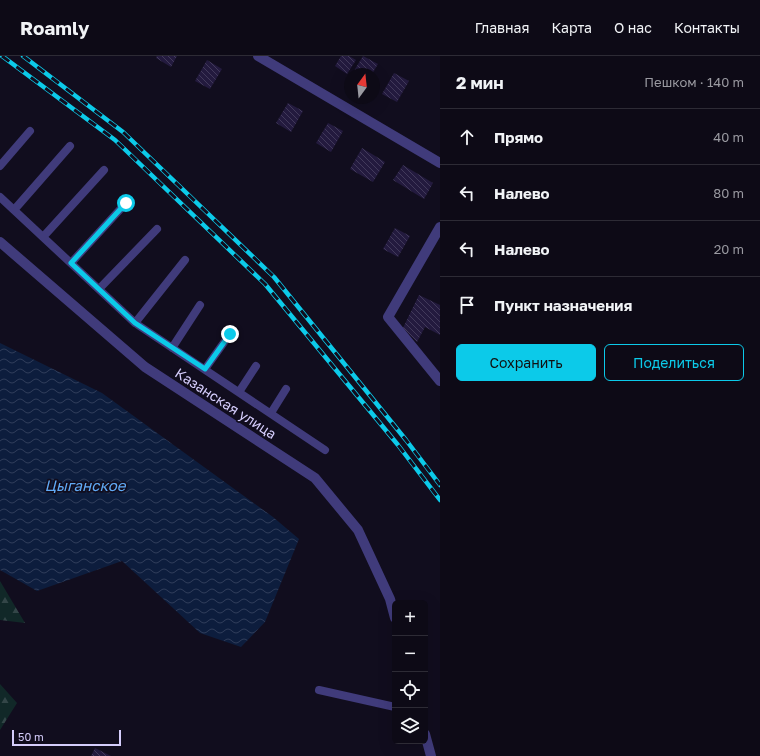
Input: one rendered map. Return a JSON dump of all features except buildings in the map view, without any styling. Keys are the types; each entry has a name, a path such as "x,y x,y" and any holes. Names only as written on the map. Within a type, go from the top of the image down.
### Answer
{"street":[{"path":"258,56 440,163"},
{"path":"440,227 388,317 440,381"},
{"name":"Казанская улица","path":"0,242 145,367 316,478 358,530 390,599 392,607"},
{"path":"428,744 431,756"}],"lane":[{"path":"0,166 30,131"},
{"path":"14,210 70,146"},
{"path":"43,237 104,170"},
{"path":"0,197 135,323 325,450"},
{"path":"71,263 126,203"},
{"path":"99,289 157,229"},
{"path":"135,323 185,260"},
{"path":"172,348 200,305"},
{"path":"205,369 230,334"},
{"path":"239,392 256,366"},
{"path":"271,414 286,389"},
{"path":"319,690 392,706"}],"green space":[{"path":"0,581 25,623 0,620"},
{"path":"0,684 17,703 0,730"}],"water":[{"name":"Цыганское","path":"0,343 102,393 273,517 299,539 265,622 241,647 200,633 122,561 37,591 0,570"}],"railway":[{"path":"2,56 115,140 265,284 398,445 440,500"},
{"path":"23,56 123,132 274,277 406,440 440,485"}],"route":[{"path":"126,203 71,263 135,323 205,369 230,334"}]}
